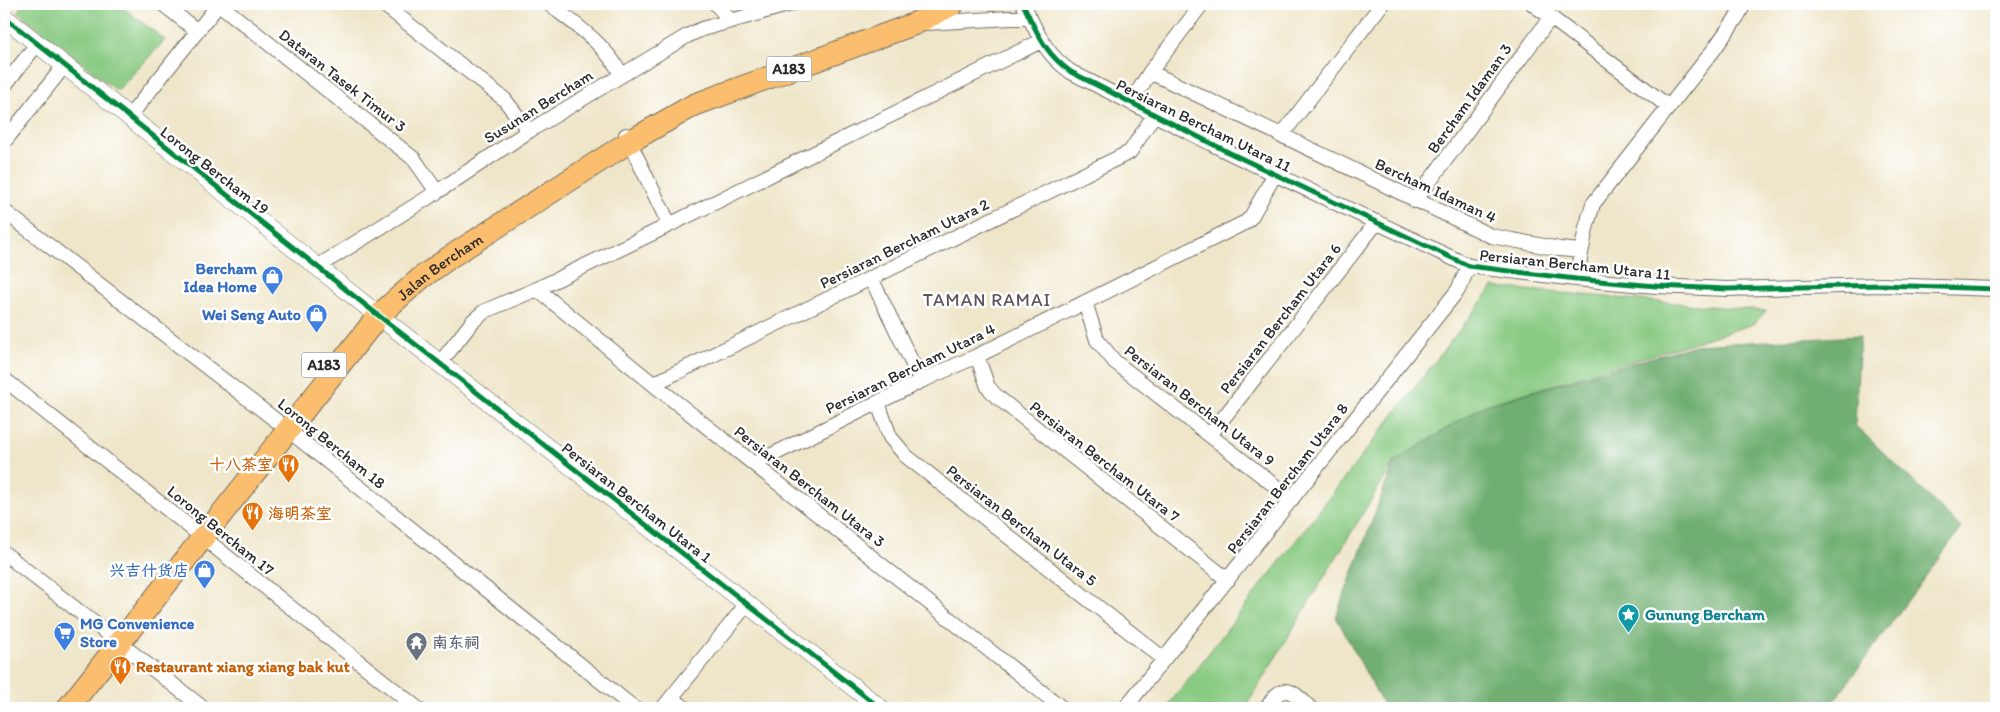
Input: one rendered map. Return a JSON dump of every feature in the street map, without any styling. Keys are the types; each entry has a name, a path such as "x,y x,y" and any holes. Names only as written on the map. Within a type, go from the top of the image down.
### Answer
{"main road":[{"name":"Jalan Bercham","path":"54,708 116,638 374,311 686,95 866,30 926,4"},
{"name":"Jalan Bercham","path":"627,137 694,105 914,24 953,4"},
{"name":"Jalan Bercham","path":"68,708 116,638"}],"street":[{"path":"129,117 219,4"},
{"name":"Dataran Tasek Timur 3","path":"219,4 414,159 436,192"},
{"path":"384,4 504,99 529,131"},
{"path":"549,4 601,45 621,74"},
{"path":"716,4 731,21"},
{"name":"Susunan Bercham","path":"317,267 529,131 687,36 702,29 791,4"},
{"name":"Persiaran Bercham Utara 11","path":"1023,4 1041,41 1055,61 1070,72 1275,174 1470,266 1576,279 1656,286 1727,289 1882,285 1996,289"},
{"path":"1131,104 1150,72 1202,4"},
{"path":"1282,136 1382,4"},
{"path":"1533,4 1669,107"},
{"path":"1576,279 1589,216 1594,204 1727,31 1744,4"},
{"path":"170,6 197,30"},
{"name":"Bercham Idaman 3","path":"1415,201 1551,17"},
{"name":"Lorong Bercham 19","path":"4,18 374,311"},
{"path":"914,24 1030,18"},
{"path":"440,363 473,321 485,311 537,289 1041,41"},
{"path":"4,86 37,44"},
{"path":"4,142 64,66"},
{"name":"Bercham Idaman 4","path":"1150,72 1490,236 1581,251"},
{"name":"Persiaran Bercham Utara 2","path":"652,384 1130,152 1134,149 1154,115"},
{"path":"627,137 669,224"},
{"name":"Persiaran Bercham Utara 4","path":"754,464 921,381 977,356 1246,222 1254,212 1275,174"},
{"name":"Lorong Bercham 18","path":"4,211 283,426 634,708"},
{"name":"Persiaran Bercham Utara 6","path":"1210,435 1377,222"},
{"name":"Persiaran Bercham Utara 8","path":"1125,708 1458,290 1470,266"},
{"path":"871,278 921,381"},
{"name":"Persiaran Bercham Utara 3","path":"537,289 652,384 1062,708"},
{"name":"Persiaran Bercham Utara 9","path":"1085,302 1097,340 1115,362 1292,499"},
{"name":"Persiaran Bercham Utara 1","path":"374,311 880,708"},
{"name":"Persiaran Bercham Utara 7","path":"977,356 988,387 996,396 1228,580"},
{"name":"Lorong Bercham 17","path":"4,380 417,708"},
{"name":"Persiaran Bercham Utara 5","path":"878,403 890,438 906,456 1164,659"},
{"path":"4,553 116,638 203,708"},
{"path":"685,708 667,703 747,604"},
{"path":"1267,708 1278,693 1284,690 1292,691 1310,708"}],"green space":[{"path":"24,4 118,4 165,40 117,91 17,11"},
{"path":"1493,287 1766,311 1754,324 1483,406 1394,462 1245,708 1166,708"},
{"name":"Gunung Bercham","path":"1860,336 1855,425 1961,528 1829,708 1385,708 1336,617 1394,462 1483,406 1695,345"}],"cycle path":[{"path":"1023,4 1037,33 1048,50 1071,72 1230,153 1469,266 1576,279 1656,286 1727,289 1882,285 1996,289"},
{"path":"4,17 369,308 880,708"}],"place":[{"name":"Bercham Idea Home","path":"273,296"},
{"name":"Wei Seng Auto","path":"317,333"},
{"name":"十八茶室","path":"289,483"},
{"name":"海明茶室","path":"252,532"},
{"name":"兴吉什货店","path":"205,589"},
{"name":"Gunung Bercham","path":"1629,633"},
{"name":"MG Convenience Store","path":"64,651"},
{"name":"南东祠","path":"416,661"},
{"name":"Restaurant xiang xiang bak kut","path":"120,685"}],"district":[{"name":"TAMAN RAMAI","path":"987,300"}]}
